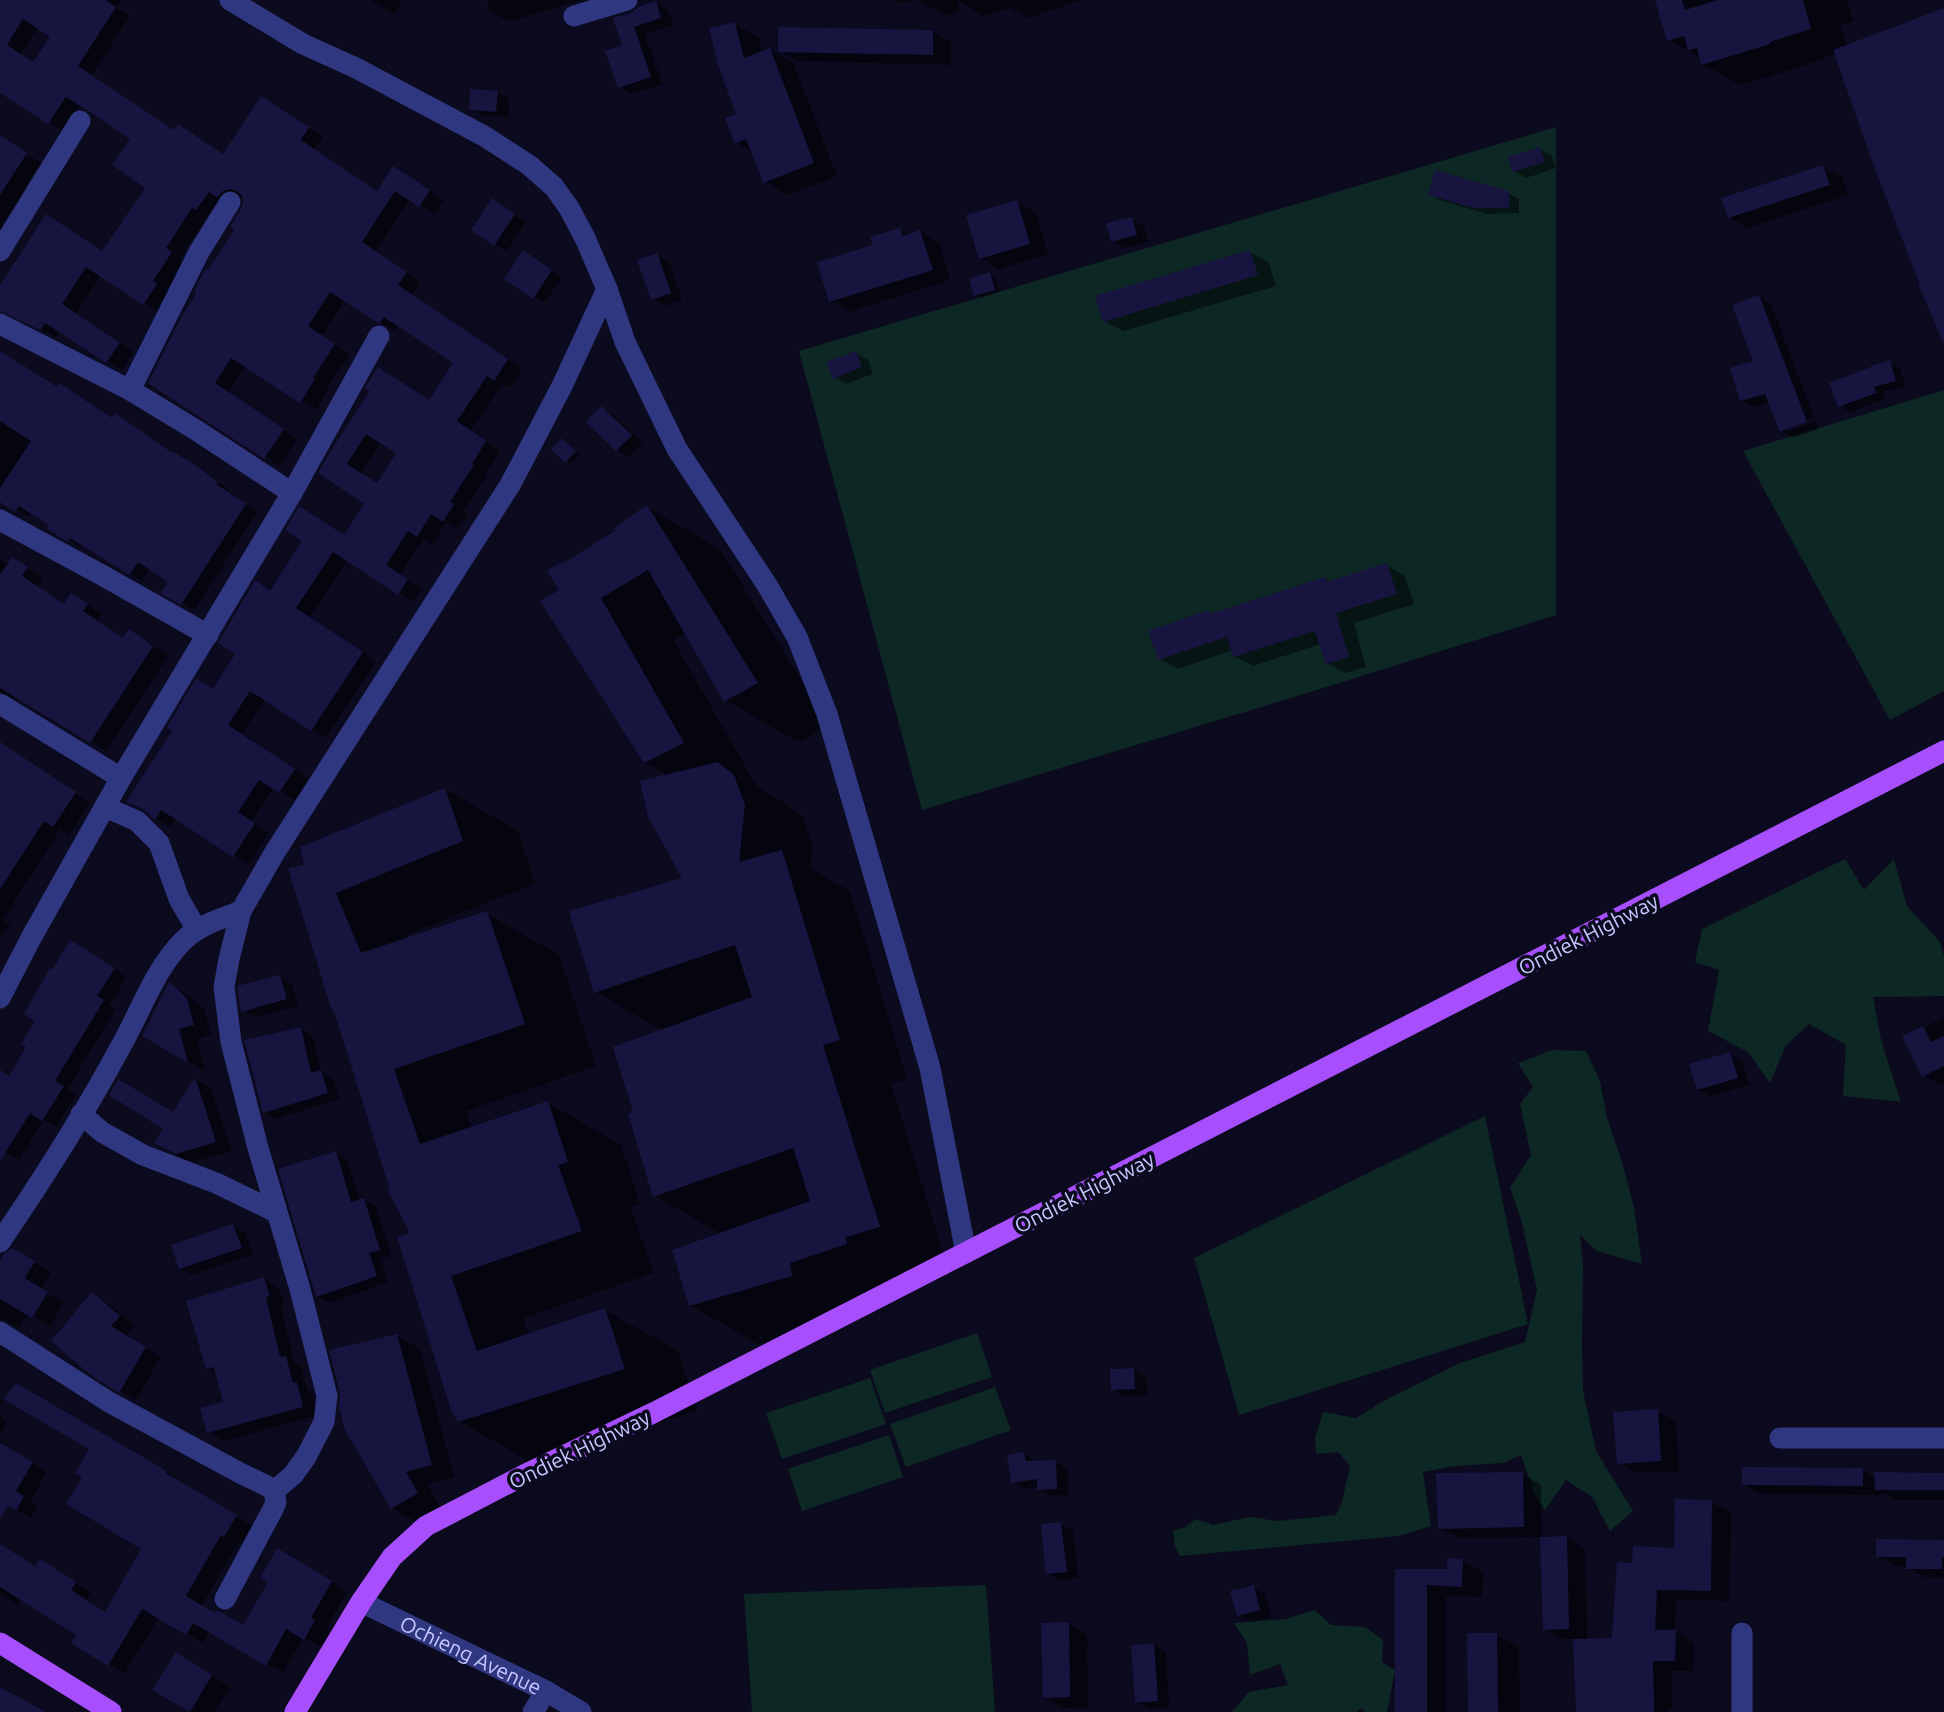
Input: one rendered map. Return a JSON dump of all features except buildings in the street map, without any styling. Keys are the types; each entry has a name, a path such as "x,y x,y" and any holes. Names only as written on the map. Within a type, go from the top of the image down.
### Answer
{"main road":[{"name":"Ondiek Highway","path":"295,1712 361,1602 392,1557 426,1526 966,1253 1944,751"},
{"path":"0,1643 111,1712"}],"street":[{"path":"230,0 303,44 356,68 484,136 530,165 554,187 569,208 607,289 625,342 677,449 767,585 797,637 827,714 930,1068 966,1253"},
{"path":"574,16 627,0"},
{"path":"0,251 80,121"},
{"path":"130,390 199,252 230,202"},
{"path":"274,1491 293,1475 306,1457 324,1422 327,1396 300,1289 230,1042 224,987 241,911 275,852 510,485 562,386 607,289"},
{"path":"0,324 130,390 292,493"},
{"path":"0,998 121,778 292,493 379,337"},
{"path":"0,520 208,635"},
{"path":"0,704 121,778"},
{"path":"105,807 137,821 159,843 179,899 197,929"},
{"path":"0,1242 43,1177 121,1047 164,965 184,940 197,929 241,911"},
{"path":"81,1114 103,1132 143,1155 216,1183 276,1212"},
{"path":"0,1332 109,1402 274,1491 276,1502 273,1509 225,1599"},
{"path":"1780,1438 1944,1438"},
{"name":"Ochieng Avenue","path":"361,1602 546,1691 581,1712"},
{"path":"1742,1633 1742,1712"},
{"path":"533,1712 546,1691"}],"green space":[{"path":"1556,127 1556,615 922,810 799,351"},
{"path":"1944,390 1944,691 1890,720 1743,451"},
{"path":"1845,859 1864,890 1894,859 1907,906 1940,942 1944,956 1944,996 1873,997 1881,1040 1901,1102 1843,1096 1846,1045 1809,1024 1786,1045 1770,1083 1748,1052 1708,1031 1719,970 1695,962 1702,929"},
{"path":"1552,1050 1586,1051 1600,1081 1607,1118 1634,1208 1642,1264 1597,1251 1580,1235 1583,1264 1583,1391 1596,1451 1633,1511 1610,1531 1592,1497 1566,1480 1545,1510 1535,1495 1521,1455 1504,1463 1454,1466 1423,1472 1431,1526 1399,1536 1180,1556 1175,1547 1173,1531 1196,1519 1213,1525 1250,1517 1278,1521 1336,1515 1342,1502 1350,1466 1338,1452 1316,1454 1315,1438 1323,1412 1356,1418 1387,1399 1460,1363 1525,1342 1537,1290 1521,1219 1510,1188 1531,1155 1520,1104 1533,1087 1518,1063"},
{"path":"1485,1116 1528,1324 1239,1415 1194,1258"},
{"path":"977,1333 992,1377 885,1413 870,1370"},
{"path":"870,1378 886,1424 782,1459 766,1413"},
{"path":"995,1387 1011,1430 906,1467 890,1424"},
{"path":"889,1435 903,1477 802,1511 788,1469"},
{"path":"986,1585 995,1712 752,1712 744,1594"},
{"path":"1315,1610 1331,1625 1365,1627 1383,1640 1382,1662 1395,1670 1387,1712 1364,1712 1362,1708 1356,1712 1232,1712 1249,1692 1288,1685 1280,1664 1250,1675 1247,1643 1234,1623 1286,1619"}]}
